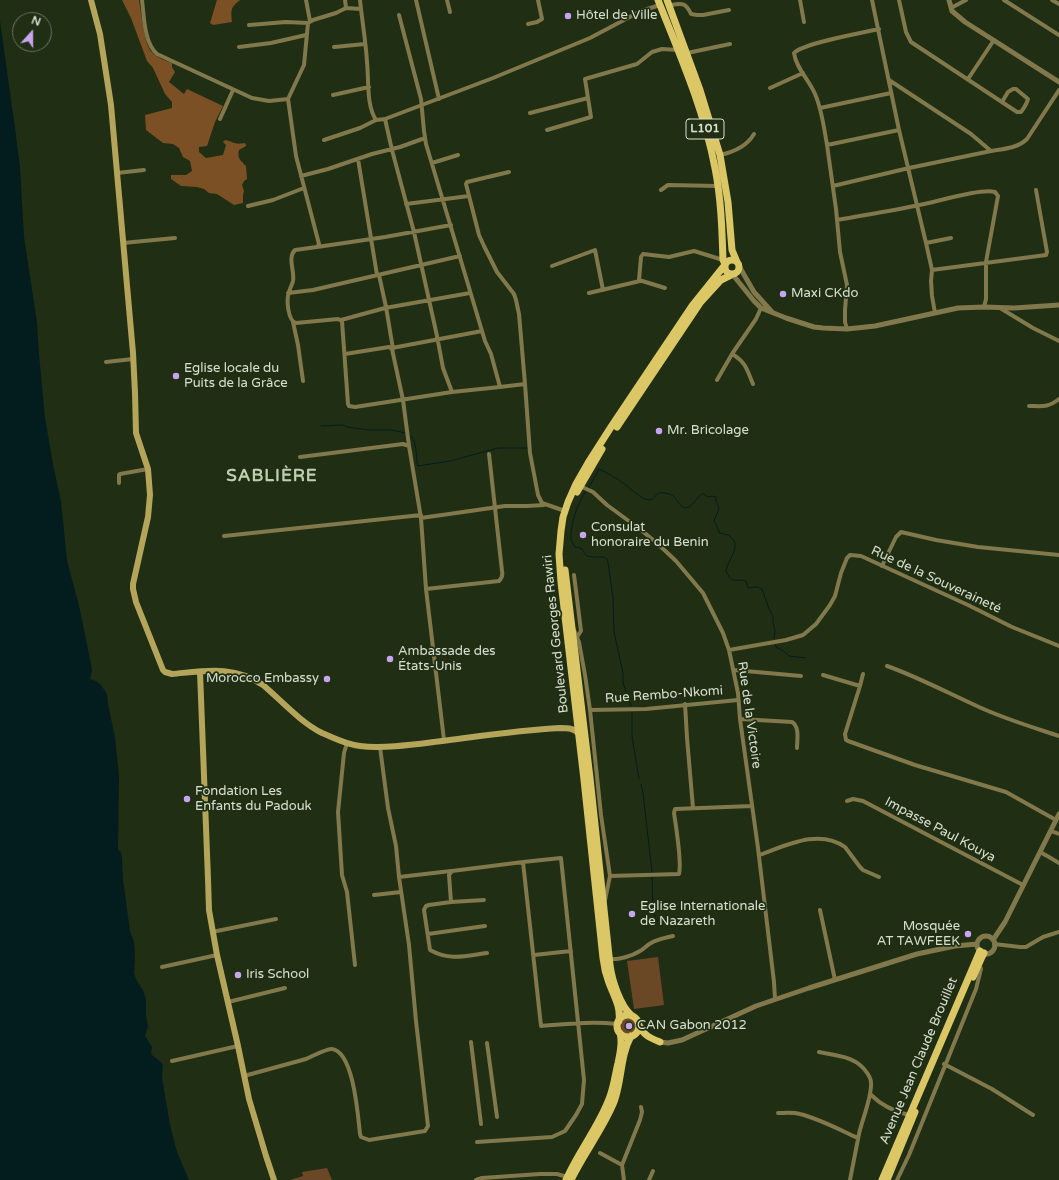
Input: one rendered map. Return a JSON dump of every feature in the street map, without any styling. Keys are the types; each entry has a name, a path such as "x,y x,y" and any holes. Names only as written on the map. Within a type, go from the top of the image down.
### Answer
{"main road":[{"path":"91,0 100,34 113,120 133,359 136,433 148,469 149,507 133,584 134,595 163,670 172,674 226,671 237,672 250,677 263,685 310,726 347,743 361,746 380,746 507,732 567,728 575,730 579,735"},
{"name":"L101","path":"666,0 687,52 720,155 727,196 732,250 738,264"},
{"name":"L101","path":"659,3 694,92 706,131 718,186 722,220 724,263"},
{"path":"729,260 733,260 738,264 738,271 732,275 726,272 724,263 729,260"},
{"name":"Boulevard Georges Rawiri","path":"618,1022 620,1014 606,975 604,962 560,562 560,538 565,511 580,476 695,302 716,277 724,263"},
{"name":"Boulevard Georges Rawiri","path":"632,1016 623,1006 613,978 609,959 565,564 565,540 570,510 585,488 611,436 696,308 716,285 723,279 732,275"},
{"path":"200,672 207,872 212,932 244,1076 254,1116 274,1180"},
{"path":"567,728 574,724 577,718"},
{"name":"Avenue Jean Claude Brouillet","path":"888,1180 915,1112 979,963 980,949"},
{"name":"Avenue Jean Claude Brouillet","path":"882,1180 980,949"},
{"path":"568,1179 610,1099 622,1045 622,1039 618,1030 618,1022 624,1016 632,1016 645,1034 660,1042"},
{"path":"568,1179 614,1102 626,1046 637,1031 639,1025"},
{"path":"620,1033 625,1036 637,1035 655,1042 660,1042"}],"street":[{"path":"142,0 149,42 155,52 252,98 277,101 288,99"},
{"path":"306,0 309,22 306,35 304,65 288,99 296,156 319,244 317,247"},
{"path":"346,0 346,8"},
{"path":"360,0 369,87 373,115 376,120"},
{"path":"416,0 439,99"},
{"path":"447,0 450,12"},
{"path":"528,24 538,22 542,19 538,0"},
{"path":"800,0 804,22"},
{"path":"872,0 899,130 932,270 931,282 935,313"},
{"path":"899,0 906,32 911,42 1017,112 1023,110 1028,98 1013,89 1008,92 1002,102"},
{"path":"949,0 954,13 965,22 1059,82"},
{"path":"951,8 966,0"},
{"path":"1004,0 1059,36"},
{"path":"1052,0 1059,4"},
{"path":"324,140 360,128 376,120 385,119 421,106 500,75 590,38 659,3"},
{"path":"670,8 671,5 684,4 688,6 692,14 697,16 729,10"},
{"path":"249,25 309,22 336,14 346,8 362,8"},
{"path":"399,15 421,99 425,138 470,293 485,342 491,354 500,387"},
{"path":"847,329 845,310 847,285 840,252 833,186 820,108 815,94 794,54 796,50 810,45 879,30"},
{"path":"239,47 271,43 306,35"},
{"path":"968,79 994,40"},
{"path":"334,47 365,44"},
{"path":"687,52 730,44"},
{"path":"547,130 591,117 585,78 637,64 652,52 662,49 678,50"},
{"path":"770,88 803,73"},
{"path":"889,80 971,134 991,151"},
{"path":"333,95 369,87"},
{"path":"220,119 233,90"},
{"path":"833,186 909,168 1009,148 1024,142 1059,90"},
{"path":"820,108 891,93"},
{"path":"530,113 588,98"},
{"path":"385,119 414,232 443,368 452,392"},
{"path":"827,145 899,130"},
{"path":"720,155 736,150 747,144 754,134"},
{"path":"301,176 372,154 392,150 425,138"},
{"path":"432,163 458,155"},
{"path":"358,159 378,275 387,308 421,517 426,589 444,740"},
{"path":"117,173 144,170"},
{"path":"509,172 467,182 466,184 479,235 497,272 514,294 516,300 519,314 532,465 538,495 540,500 545,504 565,511"},
{"path":"661,190 668,185 718,186"},
{"path":"248,206 272,200 304,188"},
{"path":"932,270 1045,255 1047,252 1036,190"},
{"path":"837,220 916,206 967,194 990,191 997,193 998,196 986,262 986,299 984,307"},
{"path":"406,204 469,196"},
{"path":"303,381 298,345 293,322 290,318 287,299 293,280 292,253 295,250 345,244 451,225"},
{"path":"123,243 175,238"},
{"path":"926,243 951,238"},
{"path":"552,266 595,250 603,290"},
{"path":"640,281 641,257 643,254 669,257 694,251 724,263"},
{"path":"288,293 313,290 460,256"},
{"path":"738,264 754,292 772,313"},
{"path":"732,275 761,308 779,316 814,327 828,329 847,329 875,326 958,308 1038,307 1059,305"},
{"path":"589,293 640,281 665,288"},
{"path":"293,322 341,320 387,308 470,293"},
{"path":"717,380 732,354 756,319 761,308"},
{"path":"1000,308 1033,328 1059,341"},
{"path":"341,320 344,328 349,406 355,407 452,392 525,384"},
{"path":"345,354 389,347 393,349 482,331"},
{"path":"732,354 740,358 744,363 753,384"},
{"path":"106,362 133,359"},
{"path":"1029,406 1047,407 1054,404 1059,399"},
{"path":"300,457 403,444 409,446"},
{"path":"426,589 499,581 502,579 503,575 489,454"},
{"path":"119,483 120,474 148,469"},
{"name":"Rue de la Victoire","path":"585,488 650,537 692,578 706,597 723,633 734,670 759,855 775,999"},
{"path":"224,536 421,517 505,506 545,504"},
{"path":"882,566 896,537 901,532 978,547 1059,555"},
{"name":"Rue de la Souveraineté","path":"729,650 786,640 803,635 816,624 830,605 835,596 844,565 850,555 861,556 1012,627 1059,646"},
{"path":"574,575 581,631 577,637"},
{"path":"572,628 577,637 583,660 601,814 610,876 603,912"},
{"path":"887,666 909,674 945,692 1009,720 1059,736"},
{"path":"734,670 802,676"},
{"path":"862,674 860,686 845,734 846,740 915,765 1006,792 1056,820"},
{"path":"823,675 860,686"},
{"name":"Rue Rembo-Nkomi","path":"590,710 646,709 738,700"},
{"path":"685,704 693,808"},
{"path":"740,719 792,722 797,728 797,748"},
{"path":"347,743 344,753 338,812 342,875 347,892 355,965"},
{"path":"244,1076 306,1059 332,1048 341,1055 350,1071 355,1091 362,1137 369,1140 425,1131 427,1129 428,1123 417,1029 411,959 396,846 388,808 380,746"},
{"name":"Impasse Paul Kouya","path":"847,801 853,799 863,801 1023,885"},
{"path":"610,876 679,874 680,869 674,811 677,808 752,806"},
{"path":"660,1042 668,1043 682,1040 750,1008 917,954 955,946 991,952 993,950 994,942 1059,814"},
{"path":"1050,831 1059,834"},
{"path":"759,855 780,847 804,841 816,839 829,840 837,842 845,847 863,870 879,877"},
{"path":"1040,852 1059,863"},
{"path":"399,877 561,858 584,1080 582,1104 565,1131 552,1137 477,1142"},
{"path":"523,862 541,1026 618,1022"},
{"path":"451,902 449,875 452,871"},
{"path":"374,895 401,892"},
{"path":"484,900 429,904 425,908 429,949 454,957 486,953"},
{"path":"820,910 835,980"},
{"path":"212,932 276,920"},
{"path":"428,934 485,926"},
{"path":"980,949 978,941 983,937 989,937 994,942 1020,947 1026,946 1043,937 1059,932"},
{"path":"609,959 626,957 657,940 672,936"},
{"path":"534,955 571,951"},
{"path":"162,967 217,955"},
{"path":"897,1180 976,989 980,969 979,963"},
{"path":"228,1002 285,988"},
{"path":"471,1042 481,1124"},
{"path":"487,1043 497,1117"},
{"path":"172,1062 238,1046"},
{"path":"820,1052 850,1059 859,1064 872,1082 858,1138 850,1180"},
{"path":"944,1064 992,1089 1033,1115"},
{"path":"870,1094 878,1101 909,1116"},
{"path":"624,1180 622,1165 640,1120 642,1112 641,1107"},
{"path":"778,1113 803,1115 858,1138"},
{"path":"600,1153 622,1165"},
{"path":"649,1180 653,1171"},
{"path":"476,1180 482,1178 540,1174 557,1174 568,1179"}],"shaded area":[{"path":"122,0 139,0 144,33 150,50 157,56 172,63 172,67 175,72 169,82 184,94 187,89 223,106 215,122 207,146 199,147 199,152 206,158 223,155 226,145 223,142 225,140 241,144 245,143 246,146 239,150 238,153 240,159 246,166 247,179 242,185 244,191 243,203 234,205 217,194 209,193 204,189 197,187 181,186 171,179 171,175 186,175 192,171 190,161 183,157 179,148 173,144 163,143 146,130 145,115 172,108 172,102 165,94 153,68 147,61 131,18"},
{"path":"217,0 240,0 234,5 232,10 232,22 213,25 210,23"},
{"path":"658,957 664,1005 634,1009 627,961"},
{"path":"625,1018 631,1018 636,1023 634,1032 631,1034 625,1034 620,1029 620,1023"},
{"path":"327,1168 332,1180 290,1180 303,1176 302,1172"}],"water":[{"path":"0,21 20,167 24,237 37,322 45,418 61,502 67,560 80,610 91,664 92,670 90,679 101,685 107,694 115,738 119,776 118,850 121,852 130,931 134,942 134,974 146,999 148,1027 145,1036 152,1047 152,1055 163,1065 162,1077 170,1125 177,1152 189,1180 0,1180"}],"waterway":[{"path":"321,426 343,425 368,430 392,430 405,433"},
{"path":"410,435 415,445 418,466 450,461 498,448 527,448"},
{"path":"588,489 599,469 618,479 639,496 649,500 653,499 659,493 667,493 673,496 684,508 686,508 691,506 702,494 708,497 716,497 719,508 714,521 719,533 730,536 735,545 735,549 726,571 732,580 743,580 746,581 748,588 757,587 762,589 773,616 775,631 774,638"},
{"path":"586,491 575,515 571,540 575,547 582,549 587,556 604,557 607,559 613,598 614,632 623,673 623,683 631,706"},
{"path":"775,644 777,648 789,656 806,658"},
{"path":"632,712 632,736 639,779"},
{"path":"641,784 652,872"},
{"path":"652,877 653,906 657,921"}],"place":[{"name":"Hôtel de Ville","path":"568,16"},
{"name":"Maxi CKdo","path":"783,294"},
{"name":"Eglise locale du Puits de la Grâce","path":"176,376"},
{"name":"Mr. Bricolage","path":"659,431"},
{"name":"Consulat honoraire du Benin","path":"583,535"},
{"name":"Ambassade des États-Unis","path":"390,659"},
{"name":"Morocco Embassy","path":"327,679"},
{"name":"Fondation Les Enfants du Padouk","path":"187,799"},
{"name":"Eglise Internationale de Nazareth","path":"632,914"},
{"name":"Mosquée AT TAWFEEK","path":"968,934"},
{"name":"Iris School","path":"238,975"},
{"name":"CAN Gabon 2012","path":"629,1026"}],"district":[{"name":"SABLIÈRE","path":"272,477"}]}
